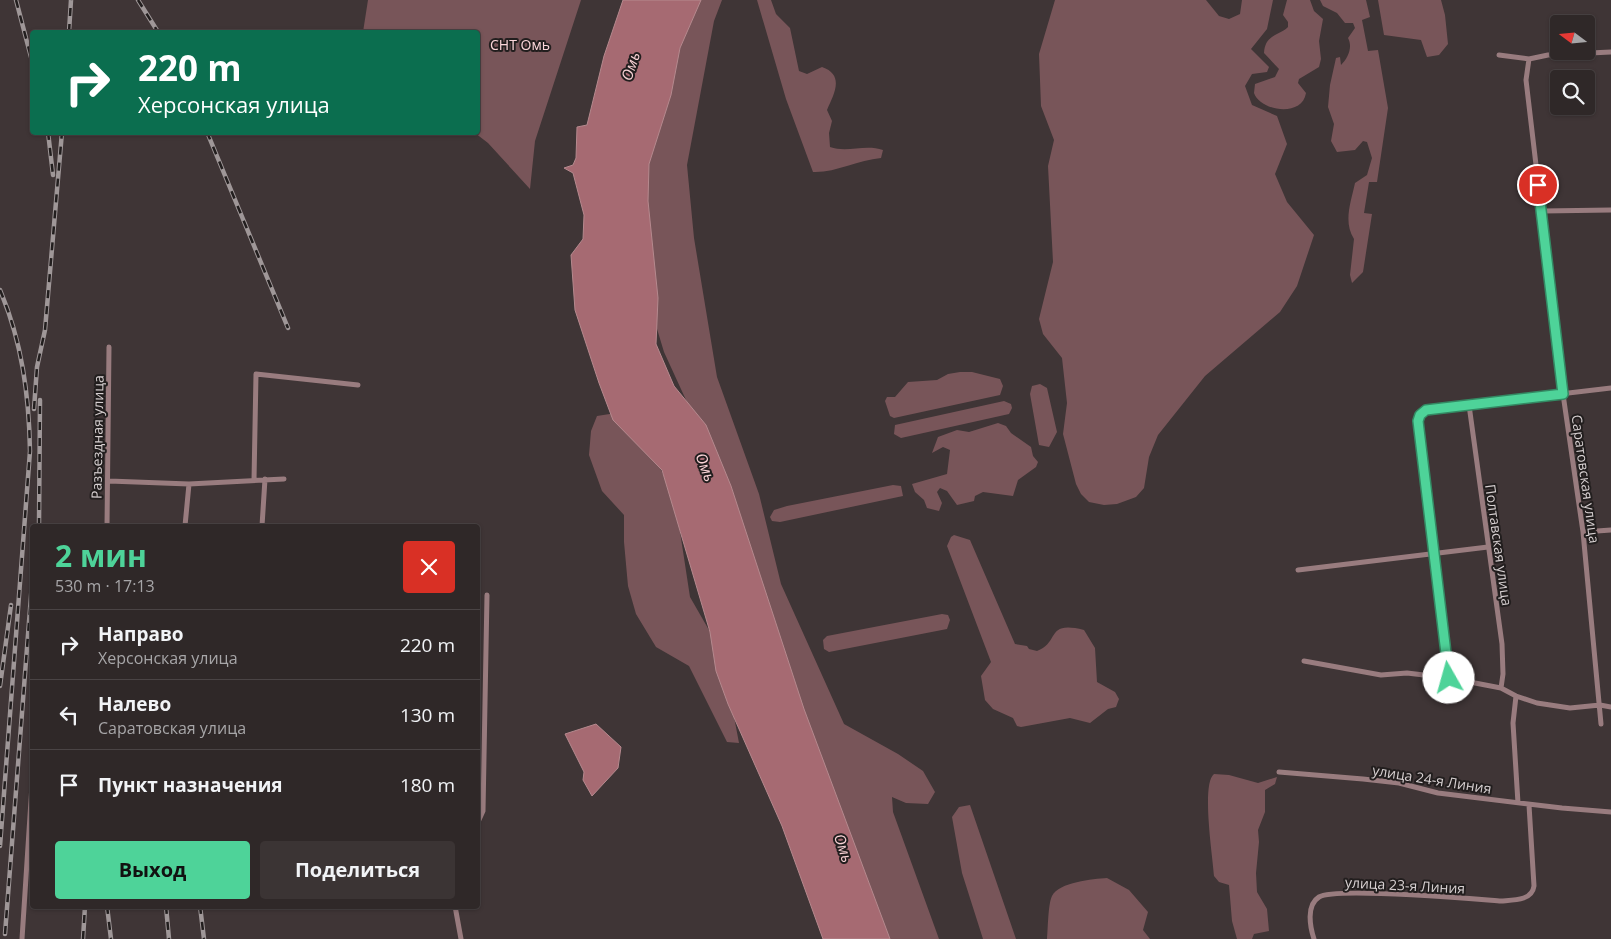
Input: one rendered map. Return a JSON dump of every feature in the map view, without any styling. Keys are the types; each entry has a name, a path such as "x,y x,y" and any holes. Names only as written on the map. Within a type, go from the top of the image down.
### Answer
{"street":[{"path":"1498,55 1529,59 1548,55 1611,52"},
{"name":"Саратовская улица","path":"1529,59 1526,80 1543,210 1563,394 1583,532 1601,724"},
{"path":"1543,210 1611,210"},
{"name":"Разъездная улица","path":"107,524 109,347"},
{"path":"254,480 256,374 358,385"},
{"path":"1449,678 1417,427 1420,415 1426,410 1611,388"},
{"name":"Полтавская улица","path":"1469,405 1502,644 1503,674 1501,688"},
{"path":"262,524 265,479"},
{"path":"108,481 188,484 284,479"},
{"path":"185,524 188,484"},
{"path":"1583,532 1611,530"},
{"path":"1298,570 1488,547"},
{"path":"480,818 483,811 487,595"},
{"path":"1304,661 1374,674 1407,673 1449,678 1501,688 1516,696 1537,703 1570,708 1600,705 1611,707"},
{"path":"1516,696 1512,723 1518,803"},
{"name":"улица 24-я Линия","path":"1279,772 1399,783 1438,794 1529,805 1611,812"},
{"name":"улица 23-я Линия","path":"1314,939 1310,916 1313,904 1318,897 1328,893 1502,901 1522,899 1533,891 1529,805"},
{"path":"22,939 30,816"},
{"path":"456,909 461,939"}],"green space":[{"name":"СНТ Омь","path":"368,0 581,0 535,141 530,189 488,143 478,135 480,135 480,30 363,30"},
{"path":"694,0 722,0 714,21 687,165 694,238 717,377 759,494 781,584 844,724 898,754 923,771 935,792 928,804 906,803 892,797 893,812 939,939 885,939 708,448 664,352 651,309 644,171"},
{"path":"757,0 771,0 776,14 790,28 799,71 807,74 822,67 829,70 836,80 835,91 827,110 832,121 829,133 830,147 836,149 876,148 883,150 881,158 830,171 813,172 786,99"},
{"path":"1055,0 1206,0 1219,16 1229,19 1240,14 1242,0 1273,0 1267,29 1251,49 1269,67 1267,72 1252,74 1245,86 1252,105 1277,116 1287,144 1275,174 1287,202 1314,235 1297,286 1280,312 1205,376 1158,435 1149,457 1144,488 1136,497 1117,504 1104,505 1089,502 1081,494 1076,484 1063,434 1067,403 1062,358 1043,334 1039,319 1053,262 1048,166 1054,140 1041,106 1039,54"},
{"path":"1287,0 1310,0 1314,11 1323,19 1319,41 1321,59 1319,67 1299,79 1298,83 1306,93 1303,101 1289,109 1281,109 1272,108 1264,104 1254,93 1255,84 1275,77 1279,69 1264,53 1267,42 1288,27 1288,22 1283,15"},
{"path":"1320,0 1366,0 1370,17 1362,20 1368,51 1378,50 1388,108 1377,182 1369,182 1364,213 1372,214 1363,272 1352,283 1350,275 1354,239 1349,226 1349,212 1355,183 1367,175 1372,158 1367,142 1363,141 1355,150 1337,152 1331,141 1334,124 1328,107 1330,85 1336,58 1340,57 1341,65 1346,59 1350,49 1348,38 1355,28 1353,23 1345,23 1337,13 1323,6"},
{"path":"1378,0 1441,0 1445,15 1448,44 1439,55 1427,57 1421,40 1384,35"},
{"path":"972,372 1000,379 1003,386 1000,395 894,418 890,416 885,401 887,397 895,397 908,382 937,380 948,374"},
{"path":"1040,384 1047,388 1057,432 1049,447 1039,445 1030,394 1032,386"},
{"path":"1004,401 1011,404 1012,408 1009,414 901,438 894,434 895,425"},
{"path":"616,413 650,447 675,499 690,597 717,644 728,685 739,743 727,742 689,666 656,647 636,614 628,586 624,542 624,515 602,491 589,455 591,431 597,416"},
{"path":"998,423 1006,426 1011,433 1031,447 1033,456 1038,462 1036,467 1018,480 1013,496 983,492 975,496 974,501 957,505 947,491 940,488 937,492 942,503 939,511 927,508 924,500 915,492 912,484 947,474 950,450 943,447 932,453 938,437 957,430 969,432"},
{"path":"893,485 901,486 903,496 780,522 772,521 770,517 774,510 787,506"},
{"path":"954,535 970,540 1015,644 1027,646 1029,649 1037,651 1049,643 1058,630 1072,628 1084,630 1095,648 1097,682 1115,692 1119,699 1116,707 1108,709 1090,723 1070,718 1021,727 1017,726 1013,718 993,709 985,700 981,676 991,662 947,546"},
{"path":"942,614 948,615 950,620 947,629 829,652 824,649 823,640 827,636"},
{"path":"1214,774 1229,775 1258,783 1277,777 1275,784 1265,790 1265,812 1258,830 1257,892 1267,909 1269,931 1254,934 1252,939 1237,939 1232,921 1229,885 1219,882 1214,876 1208,792 1210,781"},
{"path":"970,805 1016,939 983,939 962,873 952,817 959,807"},
{"path":"1107,878 1129,890 1148,912 1143,930 1150,939 1047,939 1050,905 1052,896 1056,891 1069,884"}],"water":[{"name":"Омь","path":"623,0 701,0 680,48 671,95 649,164 648,201 658,298 656,344 674,386 706,425 731,486 804,709 890,939 823,939 782,826 728,704 716,671 710,632 662,470 613,420 575,310 571,255 583,239 584,215 573,173 564,168 573,165 576,158 577,127 587,125 604,56"},
{"path":"596,724 621,747 618,768 592,796 583,780 584,772 565,734"}],"railway":[{"path":"16,0 30,53"},
{"path":"69,30 71,0"},
{"path":"138,0 157,30"},
{"path":"48,135 53,175"},
{"path":"34,409 37,367 45,330 62,135"},
{"path":"208,135 288,328"},
{"path":"0,290 14,329 23,369 30,451 0,846"},
{"path":"39,524 40,400"},
{"path":"0,686 11,605"},
{"path":"5,934 30,609"},
{"path":"83,939 85,909"},
{"path":"107,909 111,939"},
{"path":"166,909 169,939"},
{"path":"200,909 204,939"}],"route":[{"path":"1449,678 1417,427 1418,421 1420,415 1426,410 1563,394 1543,210 1538,185"}]}
